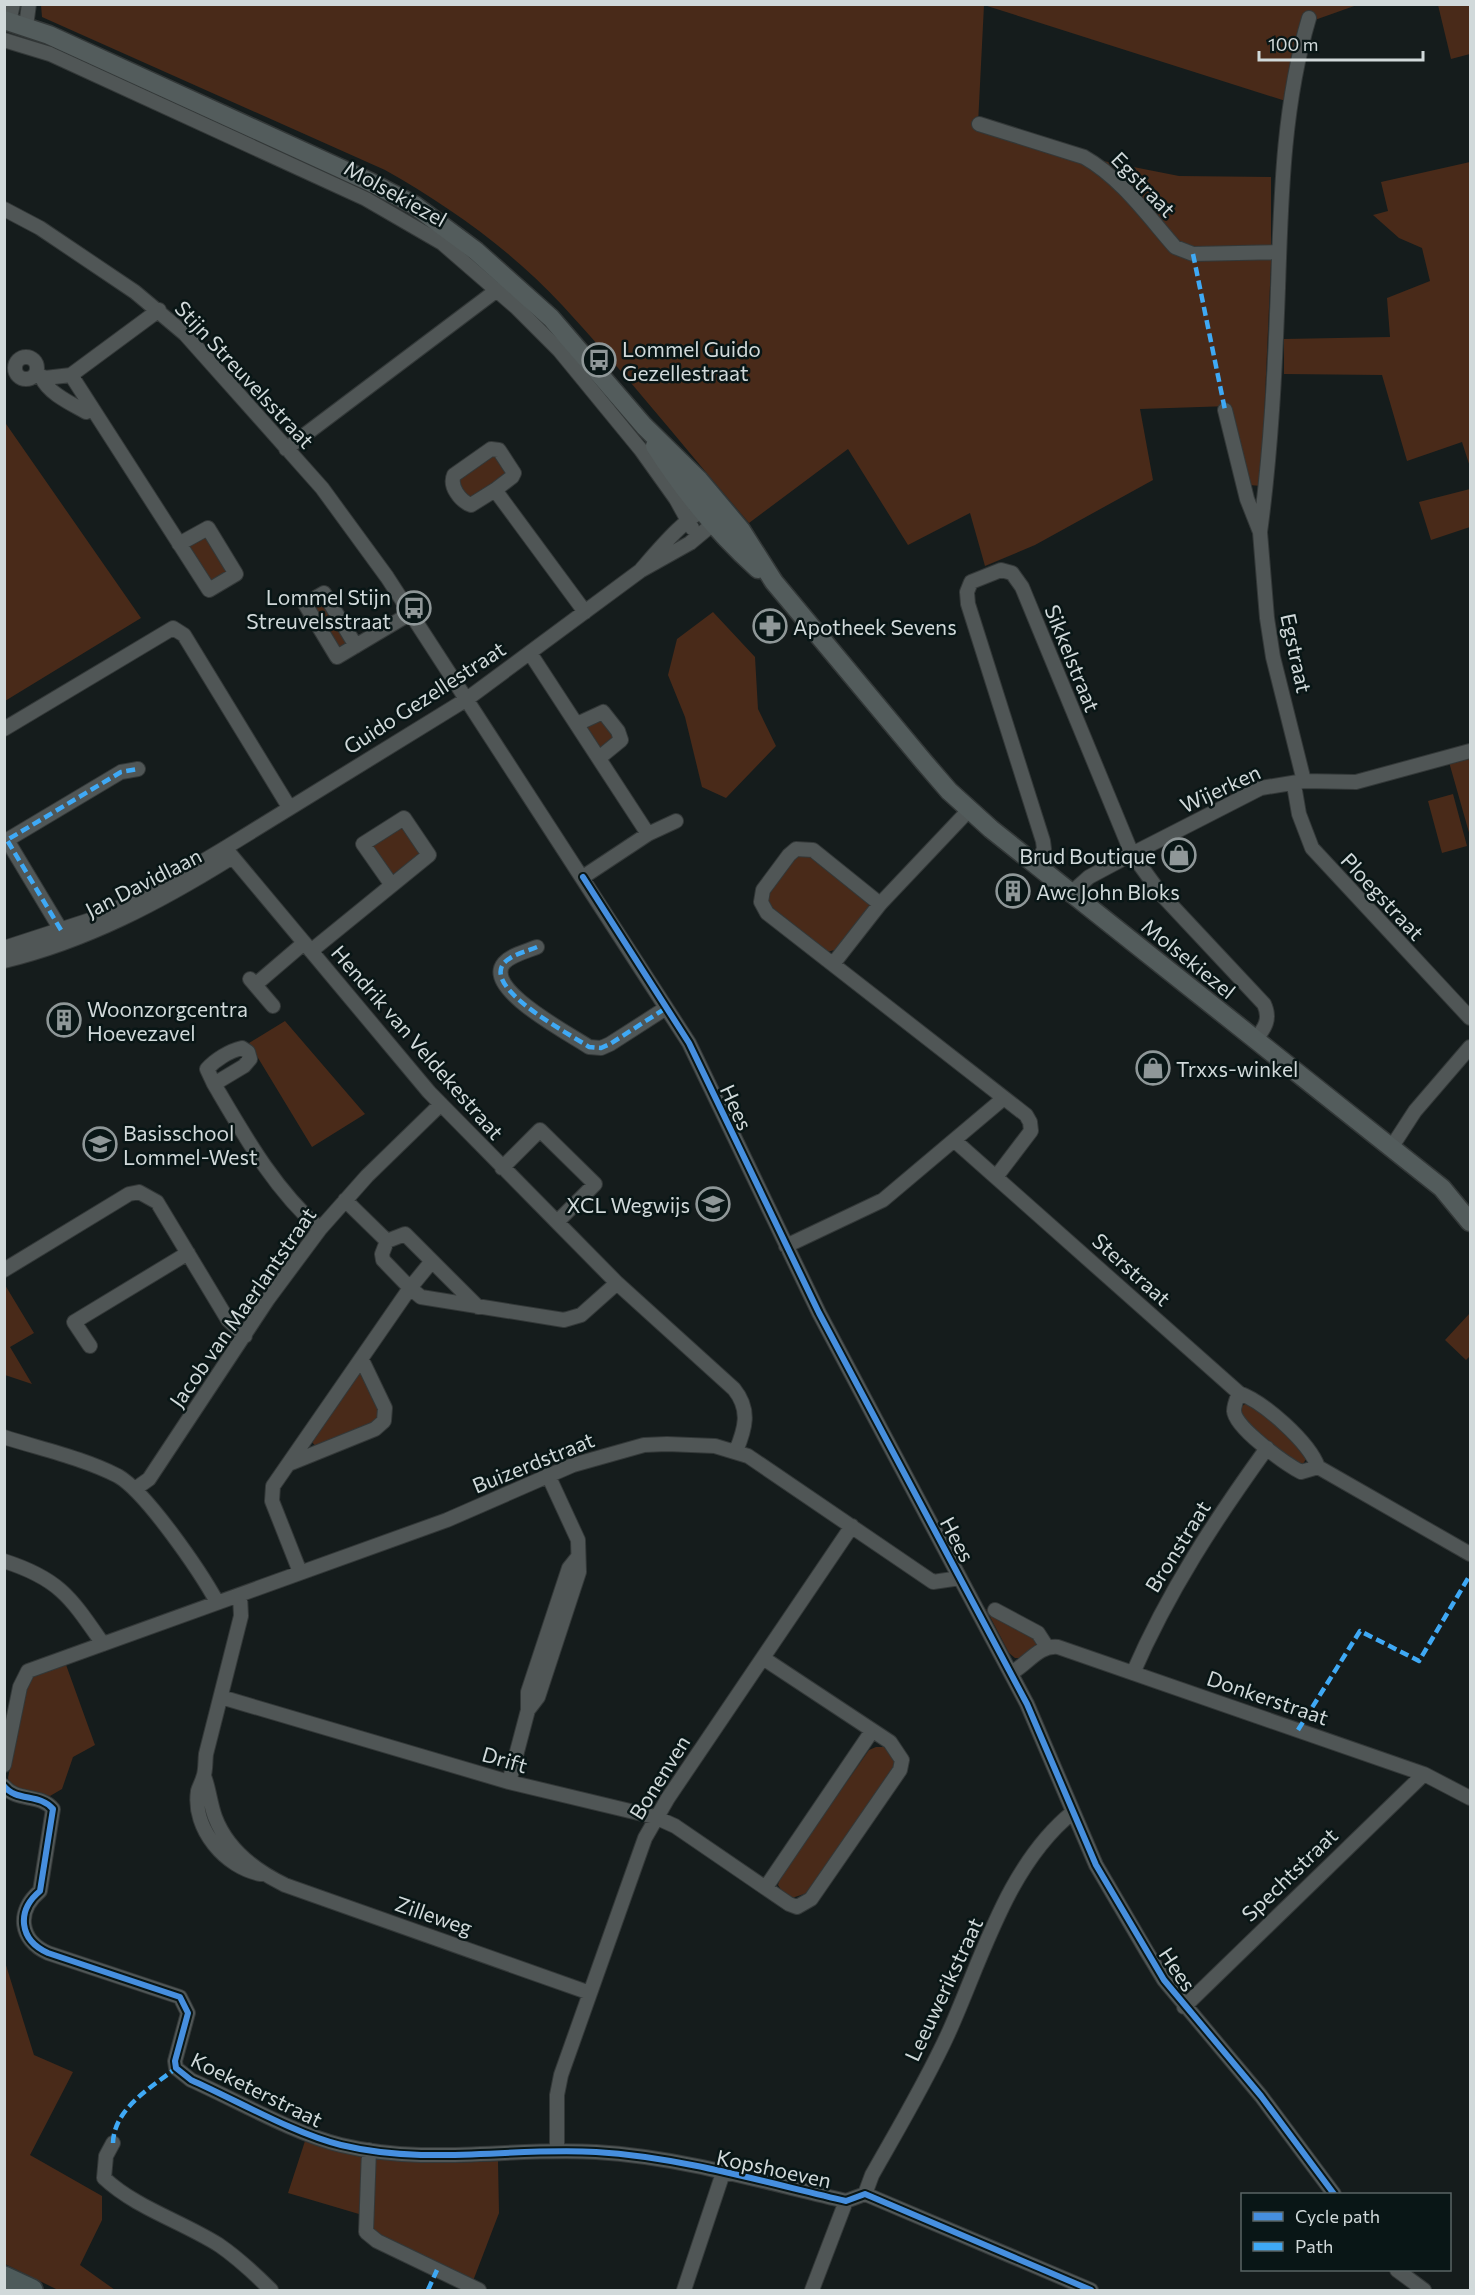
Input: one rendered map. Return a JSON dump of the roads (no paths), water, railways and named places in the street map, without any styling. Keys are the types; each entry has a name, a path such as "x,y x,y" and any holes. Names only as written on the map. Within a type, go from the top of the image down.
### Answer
{"main road":[{"name":"Molsekiezel","path":"11,22 350,171 414,205 476,251 538,305 579,348 644,426 689,469 711,507 714,523 740,552 774,582"},
{"name":"Molsekiezel","path":"711,507 741,530 774,582 949,791 969,810 1442,1188 1470,1222"}],"street":[{"path":"11,22 29,4"},
{"name":"Egstraat","path":"1299,783 1266,611 1260,532 1271,442 1284,143 1302,39 1309,18"},
{"name":"Molsekiezel","path":"11,22 50,54 366,199 442,243 559,350 653,466 698,536"},
{"name":"Egstraat","path":"979,124 1084,157 1099,166 1115,179 1175,247 1183,251 1193,254 1279,252"},
{"name":"Stijn Streuvelsstraat","path":"4,209 40,228 159,310 185,334 356,530 467,699"},
{"path":"286,449 496,290"},
{"path":"92,410 86,412 71,404 46,386 39,376 71,375 159,310"},
{"path":"71,375 208,590 236,574 208,528 179,544"},
{"name":"Egstraat","path":"1225,410 1247,499 1260,532"},
{"path":"495,448 513,468 514,473 495,490 475,505 466,504 452,485 452,480 454,475 495,448"},
{"path":"495,490 585,612"},
{"name":"Guido Gezellestraat","path":"640,571 687,522 711,507"},
{"name":"Guido Gezellestraat","path":"228,853 289,807 467,699 640,571 698,536 714,523"},
{"name":"Sikkelstraat","path":"1036,865 1044,849 1043,841 968,604 967,592 971,582 1001,570 1012,573 1022,587 1131,854 1161,894 1264,1004 1268,1013 1267,1023 1255,1040"},
{"path":"356,646 411,613"},
{"path":"4,729 173,628 184,635 289,807"},
{"path":"530,653 648,834"},
{"name":"Hees","path":"467,699 689,1043 786,1246 1011,1673 1052,1759 1096,1865 1164,1980 1184,2007 1261,2096 1333,2193"},
{"path":"577,724 603,712 610,719 621,740 599,758"},
{"name":"Wijerken","path":"1071,893 1089,877 1240,796 1276,785 1356,782 1470,751"},
{"path":"61,930 7,840 121,772 138,769"},
{"name":"Ploegstraat","path":"1299,783 1299,814 1312,848 1470,1018"},
{"path":"832,964 880,904 969,810"},
{"path":"307,947 392,884 429,855 404,818 363,844 392,884"},
{"path":"583,878 648,834 676,821"},
{"path":"880,904 813,850 796,849 763,890 761,902 767,913 1026,1115 1030,1122 1030,1131 996,1177"},
{"name":"Jan Davidlaan","path":"4,961 80,937 228,853"},
{"name":"Hendrik van Veldekestraat","path":"228,853 441,1104 617,1283 722,1377 742,1399 745,1408 745,1427 736,1451"},
{"name":"Jan Davidlaan","path":"4,948 150,899"},
{"name":"Hendrik van Veldekestraat","path":"273,1006 252,982 307,947"},
{"path":"537,947 506,960 500,975 505,986 519,1001 590,1047 601,1048 610,1044 666,1008"},
{"path":"1391,1148 1415,1111 1470,1047"},
{"path":"214,1084 265,1167 285,1194 320,1229"},
{"path":"786,1246 883,1200 1005,1098"},
{"name":"Jacob van Maerlantstraat","path":"135,1489 149,1479 268,1299 320,1229 345,1200 441,1104"},
{"name":"Hendrik van Veldekestraat","path":"502,1168 540,1130 595,1184 557,1222"},
{"name":"Sterstraat","path":"955,1141 1239,1393 1251,1397 1304,1444 1313,1454 1318,1467 1470,1554"},
{"path":"4,1270 129,1194 139,1192 157,1202 228,1320 245,1336"},
{"path":"345,1200 387,1241"},
{"path":"478,1307 405,1234 387,1241 382,1260 421,1297 478,1307 564,1320 574,1319 590,1309 617,1283"},
{"path":"90,1346 74,1322 188,1253"},
{"path":"300,1572 271,1492 432,1261"},
{"path":"291,1462 375,1430 384,1421 385,1408 362,1360"},
{"name":"Sterstraat","path":"1239,1393 1234,1412 1237,1420 1267,1448 1301,1472 1318,1467"},
{"path":"4,1437 99,1468 135,1489 191,1562 217,1602"},
{"name":"Buizerdstraat","path":"103,1644 447,1520 573,1465 644,1445 690,1443 736,1451 765,1467 933,1582 960,1578"},
{"name":"Bronstraat","path":"1133,1673 1159,1614 1267,1448"},
{"path":"510,1782 528,1710 528,1692 569,1568 577,1558 578,1540 548,1475"},
{"name":"Bonenven","path":"557,2151 557,2096 561,2075 645,1838 655,1817 852,1526"},
{"path":"4,1561 31,1569 63,1591 103,1644 36,1667 23,1676 4,1765"},
{"name":"Zilleweg","path":"240,1595 241,1616 206,1754 204,1776 198,1791 200,1809 213,1843 235,1865 247,1872 264,1875 285,1885 590,1993"},
{"path":"995,1610 1038,1634 1047,1647 1011,1673"},
{"name":"Donkerstraat","path":"1047,1647 1058,1647 1424,1774 1470,1798"},
{"name":"Drift","path":"221,1696 510,1782 655,1817 675,1826 797,1907 811,1899 824,1881 900,1770 902,1760 895,1748 872,1731 763,1658"},
{"path":"766,1887 872,1731"},
{"name":"Spechtstraat","path":"1184,2007 1424,1774"},
{"name":"Koeketerstraat","path":"4,1786 16,1794 42,1799 53,1809 40,1891 30,1899 24,1926 30,1942 48,1953 180,1997 188,2013 175,2061 180,2074 323,2140"},
{"name":"Leeuwerikstraat","path":"865,2194 872,2175 947,2036 1009,1896 1036,1849 1055,1827 1073,1812"},
{"name":"Kopshoeven","path":"323,2140 369,2150 449,2157 557,2151 630,2155 846,2200 865,2194"},
{"path":"113,2143 106,2156 104,2178 120,2193 219,2245 244,2264 271,2290"},
{"path":"369,2150 366,2232 377,2241 479,2290"},
{"path":"684,2290 723,2173"},
{"path":"865,2194 880,2198 1091,2290"},
{"path":"812,2290 846,2200"},
{"path":"1398,2271 1424,2290"}],"place":[{"name":"Lommel Guido Gezellestraat","path":"599,360"},
{"name":"Lommel Stijn Streuvelsstraat","path":"414,608"},
{"name":"Apotheek Sevens","path":"770,626"},
{"name":"Brud Boutique","path":"1179,855"},
{"name":"Awc John Bloks","path":"1013,891"},
{"name":"Woonzorgcentra Hoevezavel","path":"64,1020"},
{"name":"Trxxs-winkel","path":"1153,1068"},
{"name":"Basisschool Lommel-West","path":"100,1144"},
{"name":"XCL Wegwijs","path":"713,1204"}]}
